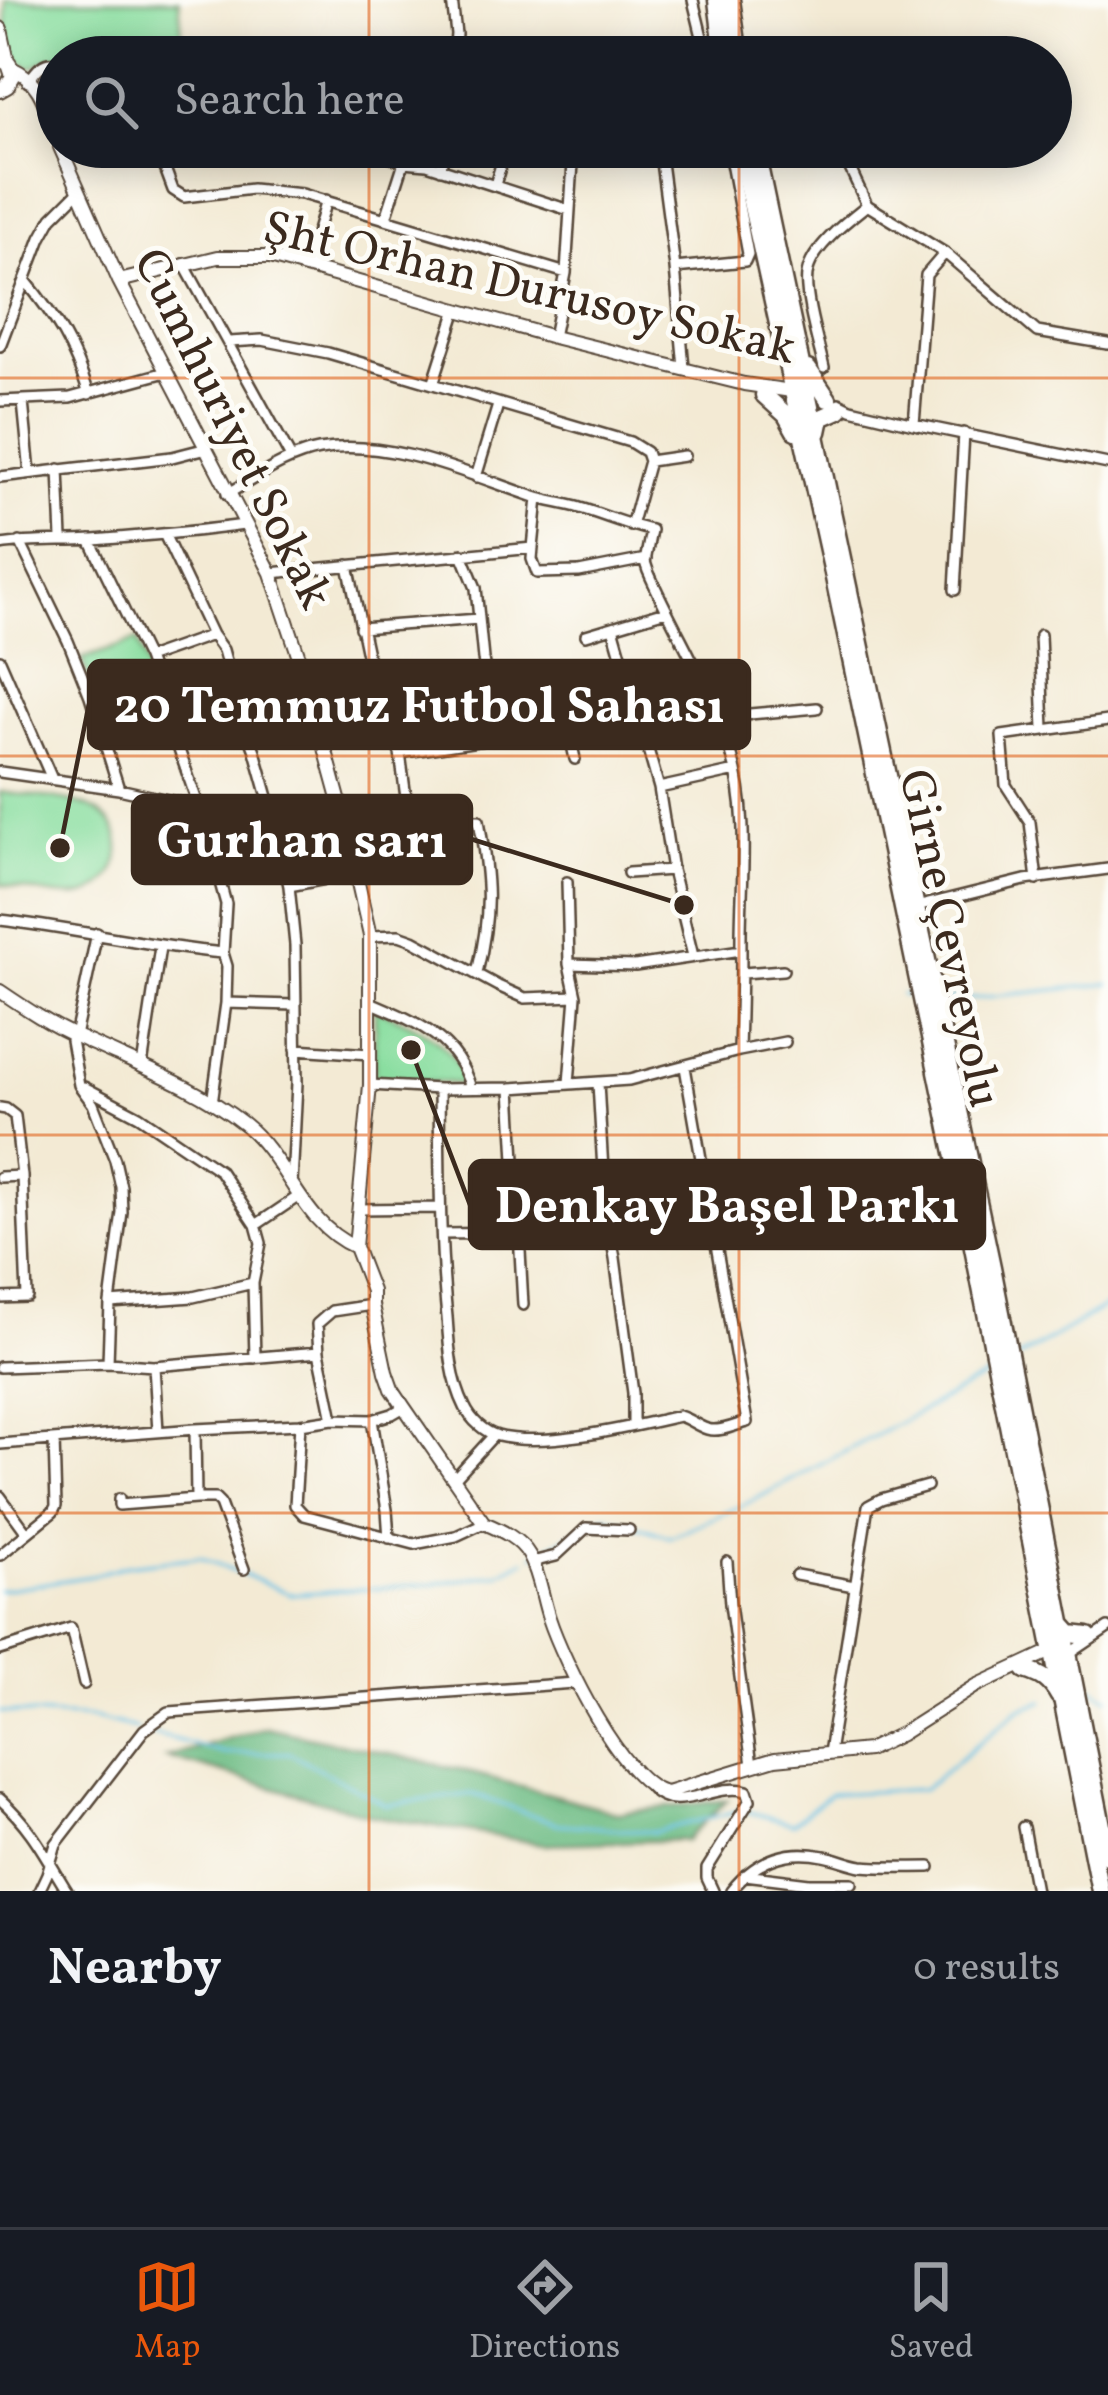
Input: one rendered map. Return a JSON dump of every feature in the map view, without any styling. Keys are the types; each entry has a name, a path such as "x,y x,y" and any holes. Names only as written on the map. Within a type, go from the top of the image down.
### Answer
{"highway":[{"path":"717,0 721,36"},
{"path":"731,0 736,36"},
{"name":"Girne Çevreyolu","path":"746,168 818,402 811,446 1061,1652 1104,1817 1108,1856"},
{"path":"760,168 799,352 818,388 821,418 811,446"},
{"path":"764,394 811,446"},
{"name":"Girne Çevreyolu","path":"811,446 916,907 924,977"},
{"name":"Girne Çevreyolu","path":"1009,1390 1063,1625 1062,1702 1100,1891"},
{"path":"1063,1625 1071,1634 1099,1633"},
{"path":"1016,1671 1051,1682 1062,1702"}],"main road":[{"path":"0,29 6,75 0,102"}],"street":[{"path":"452,0 456,36"},
{"path":"694,0 702,36"},
{"path":"6,75 32,83 36,92"},
{"path":"32,83 36,76"},
{"name":"Cumhuriyet Sokak","path":"69,168 121,286 271,573 306,678 370,936 370,1084 355,1240"},
{"name":"Cumhuriyet Sokak","path":"165,168 173,190 184,197 252,189 326,200"},
{"path":"386,218 402,168"},
{"path":"496,185 500,168"},
{"path":"553,337 566,273 572,168"},
{"path":"662,168 684,368"},
{"path":"675,268 745,261 748,244 732,168"},
{"path":"850,168 867,205 945,253 1037,332 1108,344"},
{"path":"441,169 569,210"},
{"path":"0,346 41,238 52,218 78,192"},
{"path":"307,266 326,200 566,273"},
{"path":"824,368 806,278 811,262 838,229 867,205"},
{"path":"914,424 926,275 945,253"},
{"name":"Şht Orhan Durusoy Sokak","path":"121,286 132,276 218,257 270,257 553,337 818,402"},
{"path":"184,264 291,458"},
{"path":"25,280 69,339 89,394"},
{"path":"0,296 16,302"},
{"path":"433,384 457,309"},
{"path":"229,342 290,344 630,442 646,452 649,461 631,526"},
{"path":"0,401 70,398 166,372"},
{"path":"744,384 764,394 1108,464"},
{"path":"23,402 30,473"},
{"path":"476,477 498,405"},
{"path":"955,590 964,433"},
{"path":"0,477 172,457 207,448"},
{"path":"227,494 291,458 317,450 369,448 406,455 651,530 648,571 700,672 736,771 745,872 739,1051"},
{"path":"649,461 684,456"},
{"path":"59,470 62,539"},
{"path":"538,498 532,548 537,573 579,572 646,559"},
{"path":"0,544 165,536 244,525"},
{"path":"165,536 223,650 277,829 289,886 296,945 295,1191 256,1225"},
{"path":"90,540 147,658 212,847 226,904 226,1003 212,1103"},
{"path":"20,542 68,640 119,790"},
{"path":"271,573 532,548"},
{"path":"462,554 476,588 497,738"},
{"path":"348,565 377,702 400,753 409,820 478,820 490,883 487,934 477,973"},
{"path":"586,634 666,610"},
{"path":"361,628 479,620"},
{"path":"614,627 659,788 693,956"},
{"path":"147,658 212,635"},
{"path":"1040,635 1044,729"},
{"path":"0,660 52,779"},
{"path":"236,691 306,678"},
{"path":"562,699 574,759"},
{"path":"723,726 750,714 817,708"},
{"path":"1037,880 1030,822 1006,785 1002,736 1108,721"},
{"path":"400,753 567,723"},
{"path":"659,788 736,771"},
{"path":"0,772 199,807"},
{"path":"212,847 277,829"},
{"path":"916,907 1025,880 1108,869"},
{"path":"628,873 672,870"},
{"path":"289,886 357,874"},
{"path":"567,882 569,964 576,997 569,1083"},
{"path":"0,920 224,953"},
{"path":"97,933 75,1036 70,1040 79,1085 93,1104 122,1186 108,1363"},
{"path":"370,936 399,935 431,947 525,998 576,997"},
{"path":"142,1066 160,947"},
{"path":"569,964 635,966 741,950"},
{"path":"742,973 783,970"},
{"path":"2,996 212,1103 244,1124 334,1238 355,1240 372,1291 392,1389 484,1523 527,1552 575,1683 608,1735 664,1799 720,1789 747,1791 750,1800 707,1869 712,1891"},
{"path":"370,1002 413,1021 446,1043 464,1064 471,1088"},
{"path":"226,1003 294,1005"},
{"path":"370,1084 511,1088 628,1080 785,1042"},
{"path":"296,1049 370,1054"},
{"path":"439,1089 442,1272 454,1376 472,1420 494,1435 549,1438 679,1416 716,1430 747,1422 685,1067"},
{"path":"598,1083 605,1207 633,1393 632,1426"},
{"path":"79,1085 139,1116 220,1171 256,1225 261,1243 253,1283 254,1358"},
{"path":"511,1088 523,1304"},
{"path":"0,1108 15,1116 27,1297 0,1298"},
{"path":"275,1162 295,1144"},
{"path":"0,1177 22,1176"},
{"path":"519,1213 605,1207"},
{"path":"358,1209 439,1208"},
{"path":"442,1234 519,1233"},
{"path":"110,1303 193,1298 253,1283"},
{"path":"333,1419 317,1324 332,1311 372,1305"},
{"path":"0,1367 154,1366 319,1352"},
{"path":"154,1366 158,1431"},
{"path":"0,1444 372,1420 404,1407"},
{"path":"372,1420 389,1538"},
{"path":"300,1424 295,1505 304,1515 414,1544 484,1523"},
{"path":"195,1429 196,1499"},
{"path":"453,1480 494,1435"},
{"path":"0,1555 56,1506 54,1440"},
{"path":"830,1754 868,1506 927,1486"},
{"path":"0,1496 27,1533"},
{"path":"118,1499 119,1505 215,1499 244,1570"},
{"path":"532,1562 556,1556 586,1528 629,1530"},
{"path":"727,1562 752,1765"},
{"path":"796,1575 854,1586"},
{"path":"715,1607 730,1604"},
{"path":"0,1650 71,1628 84,1684"},
{"path":"650,1787 675,1791 752,1765 868,1750 961,1695 1099,1633"},
{"path":"39,1891 56,1844 144,1730 169,1712 575,1683"},
{"path":"0,1799 22,1819 68,1891"},
{"path":"1023,1827 1035,1891"},
{"path":"730,1891 761,1863 791,1854 820,1855 856,1865 930,1867"},
{"path":"745,1875 795,1882 852,1882"}],"green space":[{"path":"5,0 179,0 182,36 36,36 36,66 32,68 13,58"},
{"path":"137,640 153,684 99,704 82,659"},
{"path":"0,792 72,802 106,817 119,841 119,855 108,879 98,889 75,896 0,884"},
{"path":"375,1008 417,1027 442,1045 464,1084 374,1078"},
{"path":"266,1727 457,1769 619,1813 727,1800 686,1840 543,1844 374,1816 166,1757"}],"waterway":[{"path":"943,998 1108,984"},
{"path":"901,995 915,996"},
{"path":"1017,1359 1108,1305"},
{"path":"591,1524 606,1516 670,1537 754,1500 993,1373"},
{"path":"533,1555 577,1531"},
{"path":"0,1590 128,1565 200,1557 291,1594 431,1584 498,1574 525,1560"},
{"path":"1084,1689 1091,1686 1108,1697"},
{"path":"746,1811 792,1824 830,1794 924,1789 1019,1709 1044,1701"},
{"path":"0,1712 93,1718 137,1729"},
{"path":"150,1733 225,1753 290,1753 386,1805 472,1794 558,1824 654,1832 737,1811"}],"place":[{"name":"20 Temmuz Futbol Sahası","path":"60,848"},
{"name":"Gurhan sarı","path":"684,905"},
{"name":"Denkay Başel Parkı","path":"411,1050"}]}
